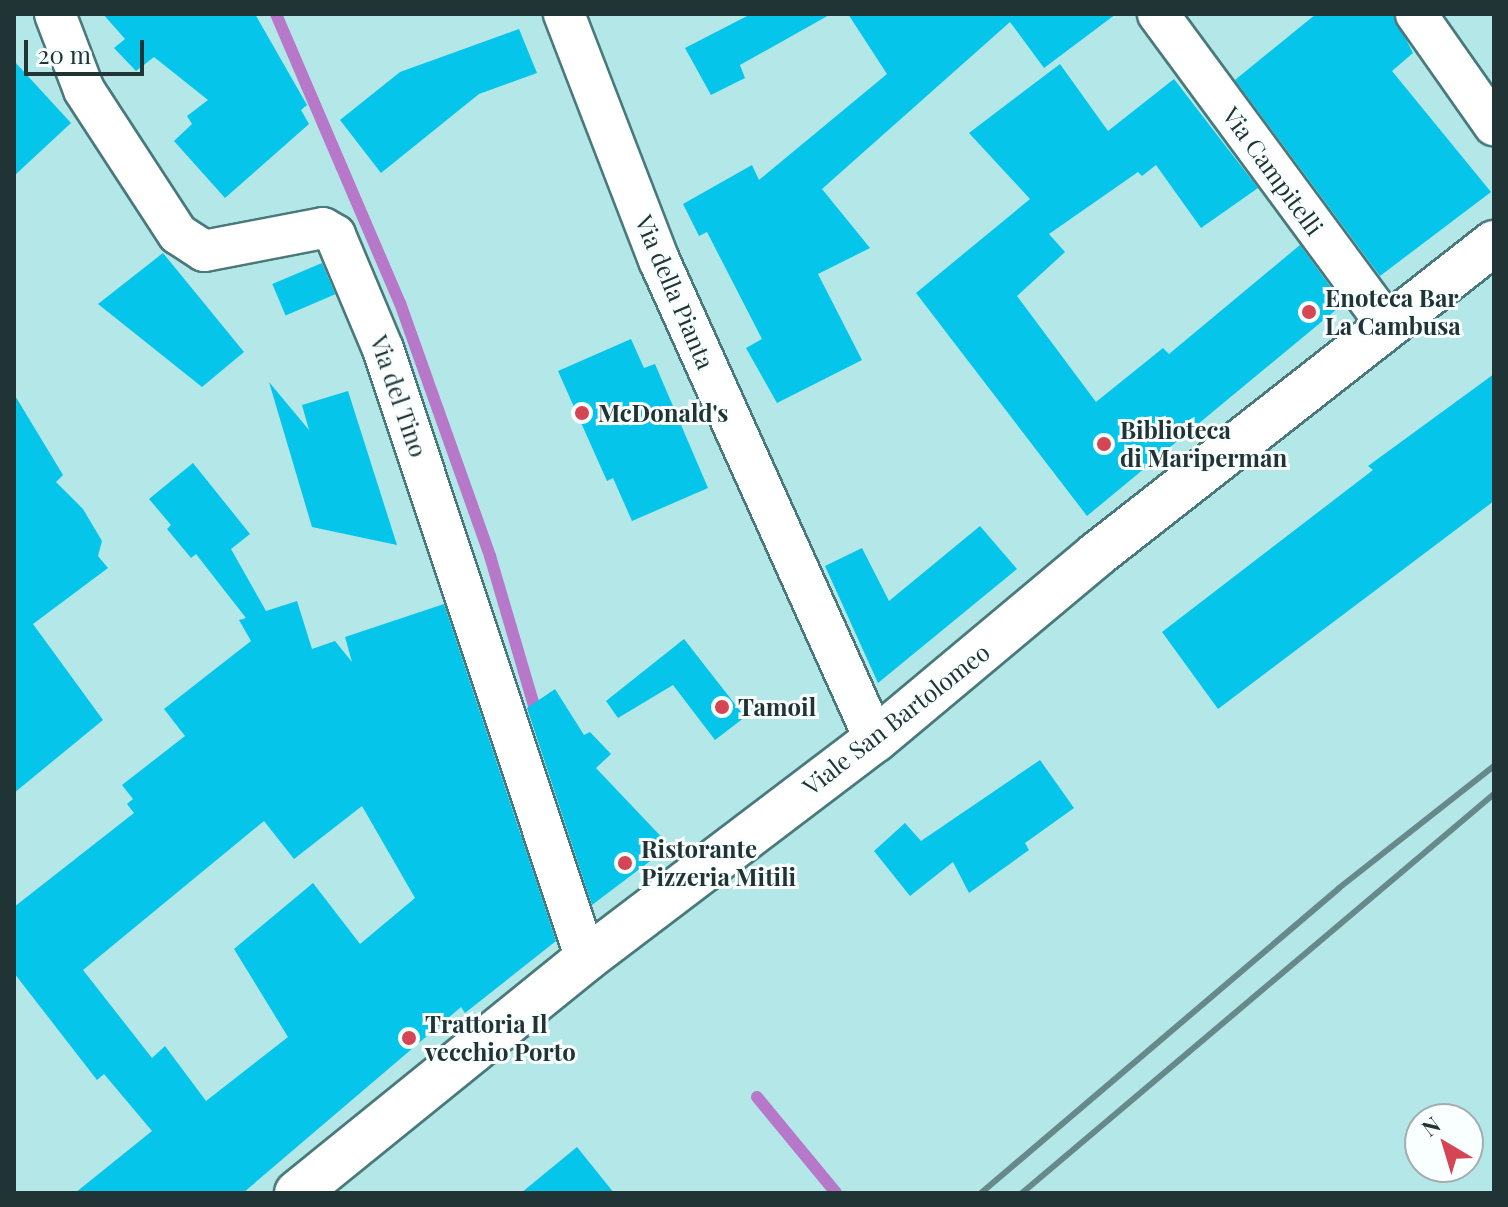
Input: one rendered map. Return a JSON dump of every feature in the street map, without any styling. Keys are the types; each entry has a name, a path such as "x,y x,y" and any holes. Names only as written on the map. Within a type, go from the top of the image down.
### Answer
{"main road":[{"name":"Viale San Bartolomeo","path":"297,1193 586,959 875,740 1096,555 1494,243"}],"street":[{"name":"Via del Tino","path":"55,14 84,90 178,234 204,251 323,228 335,235 383,349 586,959"},
{"name":"Via della Pianta","path":"564,14 659,260 875,740"},
{"name":"Via Campitelli","path":"1158,14 1389,327"},
{"path":"1416,14 1494,125"}],"building":[{"path":"103,14 255,14 307,105 301,110 309,124 225,198 174,141 192,124 187,116 208,100 154,57 136,71 114,48 125,39"},
{"path":"751,14 831,14 740,65 745,78 711,95 685,48"},
{"path":"848,14 1116,14 1044,68 1010,22 822,189 870,248 818,274 862,360 777,403 746,348 762,339 707,232 699,236 683,204 752,165 759,180 887,74"},
{"path":"1316,14 1393,14 1413,53 1392,71 1491,192 1380,276 1235,80"},
{"path":"519,29 537,73 479,94 381,173 340,120 400,72"},
{"path":"14,61 71,123 14,176"},
{"path":"1060,64 1108,131 1174,79 1258,188 1201,228 1156,165 1142,176 1138,172 1049,234 1065,252 1017,296 1096,402 1163,348 1169,354 1300,245 1343,304 1087,516 916,293 1030,199 969,133"},
{"path":"163,253 244,352 202,387 98,304"},
{"path":"322,263 335,294 286,315 272,284"},
{"path":"631,339 644,368 655,364 708,488 632,521 613,478 607,481 558,371"},
{"path":"1494,374 1494,501 1218,709 1162,632 1373,470 1368,466"},
{"path":"269,382 309,430 302,405 348,391 397,545 312,527"},
{"path":"14,394 63,475 56,482 83,509 102,541 98,556 108,568 33,624 103,720 14,793"},
{"path":"193,463 250,534 231,549 266,611 297,601 312,649 335,641 352,662 345,637 444,604 556,941 465,1013 461,1007 243,1193 75,1193 152,1131 104,1074 97,1080 14,973 14,907 134,813 127,804 133,799 122,785 185,736 164,709 251,641 239,620 246,618 196,554 191,558 167,529 171,525 149,499","holes":["362,806 415,898 360,944 313,883 234,949 288,1037 206,1101 165,1046 152,1058 83,970 264,821 294,859"]},
{"path":"980,526 1017,569 878,683 825,566 862,548 889,601"},
{"path":"684,639 745,717 715,740 673,685 618,718 606,701"},
{"path":"555,689 584,735 590,732 611,754 596,768 670,846 592,905 527,708"},
{"path":"1040,760 1074,808 1025,843 1029,850 969,893 953,862 910,896 874,851 905,823 921,841"},
{"path":"577,1147 614,1193 521,1193"}],"waterway":[{"path":"276,14 400,303 490,556 537,716"},
{"path":"757,1097 836,1193"}],"railway":[{"path":"981,1193 1339,888 1494,766"},
{"path":"1022,1193 1494,794"}],"place":[{"name":"Enoteca Bar La Cambusa","path":"1309,312"},
{"name":"McDonald's","path":"582,413"},
{"name":"Biblioteca di Mariperman","path":"1104,444"},
{"name":"Tamoil","path":"722,707"},
{"name":"Ristorante Pizzeria Mitili","path":"625,863"},
{"name":"Trattoria Il vecchio Porto","path":"409,1038"}]}
